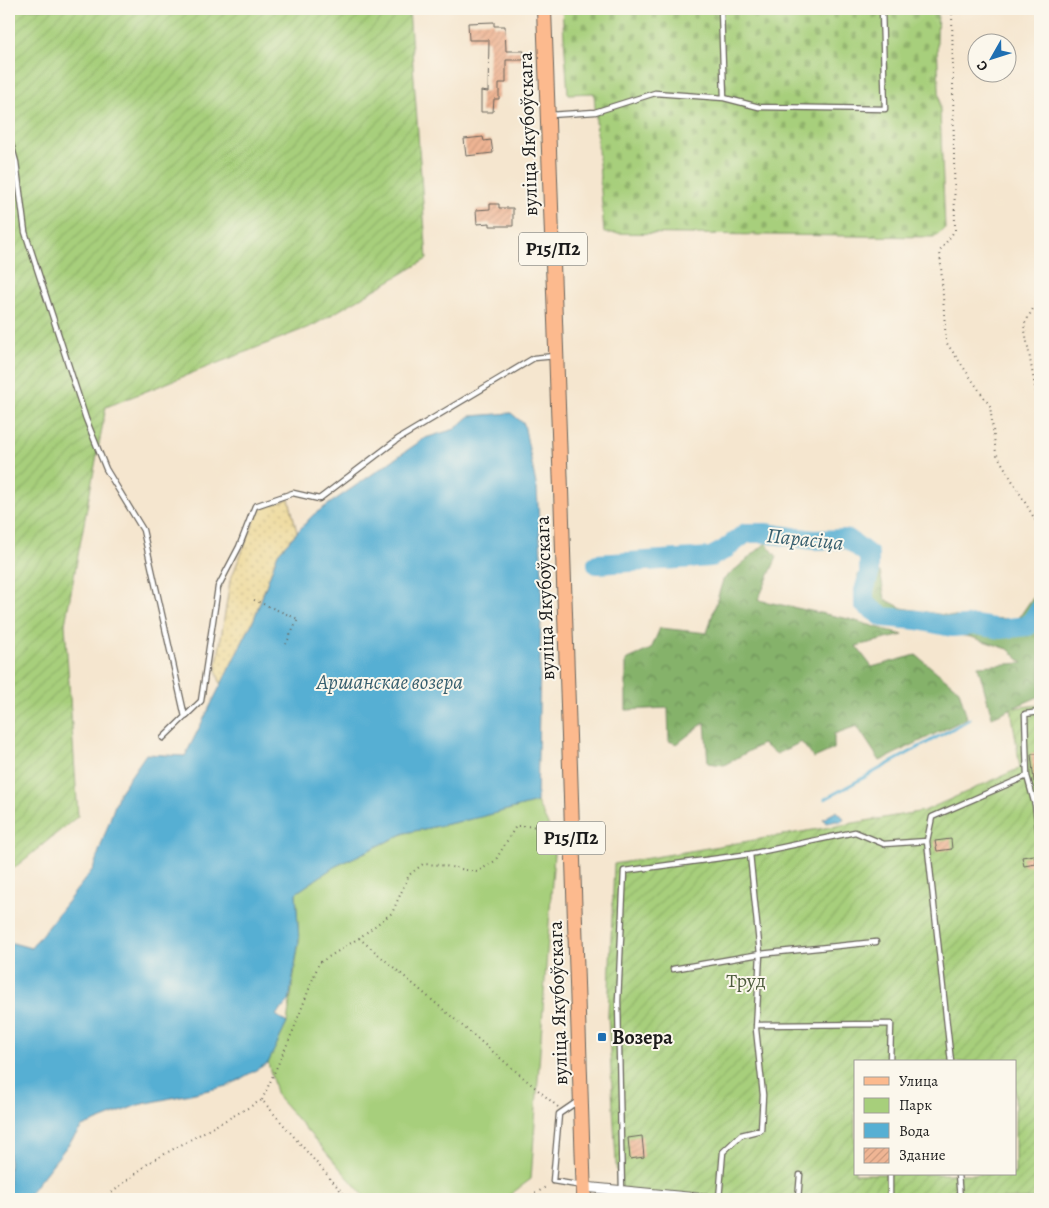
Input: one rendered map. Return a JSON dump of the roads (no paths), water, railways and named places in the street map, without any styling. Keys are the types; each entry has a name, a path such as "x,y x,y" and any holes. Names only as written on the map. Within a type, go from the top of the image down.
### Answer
{"main road":[{"name":"вуліца Якубоўскага","path":"544,9 584,1193"}],"street":[{"path":"584,1193 622,1191 655,1197 708,1199"}],"lane":[{"path":"721,9 724,98"},
{"path":"548,115 595,112 655,93 724,98 759,107 885,109 882,9"},
{"path":"9,137 16,162 25,232 86,419 106,469 143,530 185,716"},
{"path":"163,738 201,701 218,587 239,547 255,506 293,493 318,499 398,440 534,358 556,356"},
{"path":"1040,712 1025,714 1027,776 1035,805 1040,845"},
{"path":"951,1060 927,841 932,817 1027,776"},
{"path":"622,1191 618,1001 624,871 750,854 854,832 884,844 927,841"},
{"path":"719,1199 723,1152 741,1135 761,1130 763,1095 756,1025 760,954 750,854"},
{"path":"673,969 760,954 876,942"},
{"path":"756,1025 890,1024 890,1060"},
{"path":"581,1099 559,1114 553,1181 584,1193"},
{"path":"798,1199 800,1175"},
{"path":"890,1176 890,1199"},
{"path":"958,1176 960,1199"}],"water":[{"name":"Аршанскае возера","path":"511,413 524,424 537,489 542,572 537,802 481,817 405,833 334,867 296,893 299,941 289,1001 276,1015 287,1023 268,1063 228,1086 138,1105 82,1127 25,1199 9,1196 9,942 31,948 93,869 119,793 146,754 185,756 254,619 278,553 313,515 425,438 455,429 470,416"},
{"path":"837,811 844,818 841,822 826,823 823,819"}],"waterway":[{"name":"Парасіца","path":"597,564 711,557 724,550 746,533 765,533 813,540 848,539 869,555 869,574 864,591 864,604 883,617 918,620 952,627 976,625 1000,629 1028,626 1040,609"},
{"path":"825,799 970,719"}],"place":[{"name":"Возера","path":"602,1037"}],"park label":[{"name":"Труд","path":"746,980"}]}
